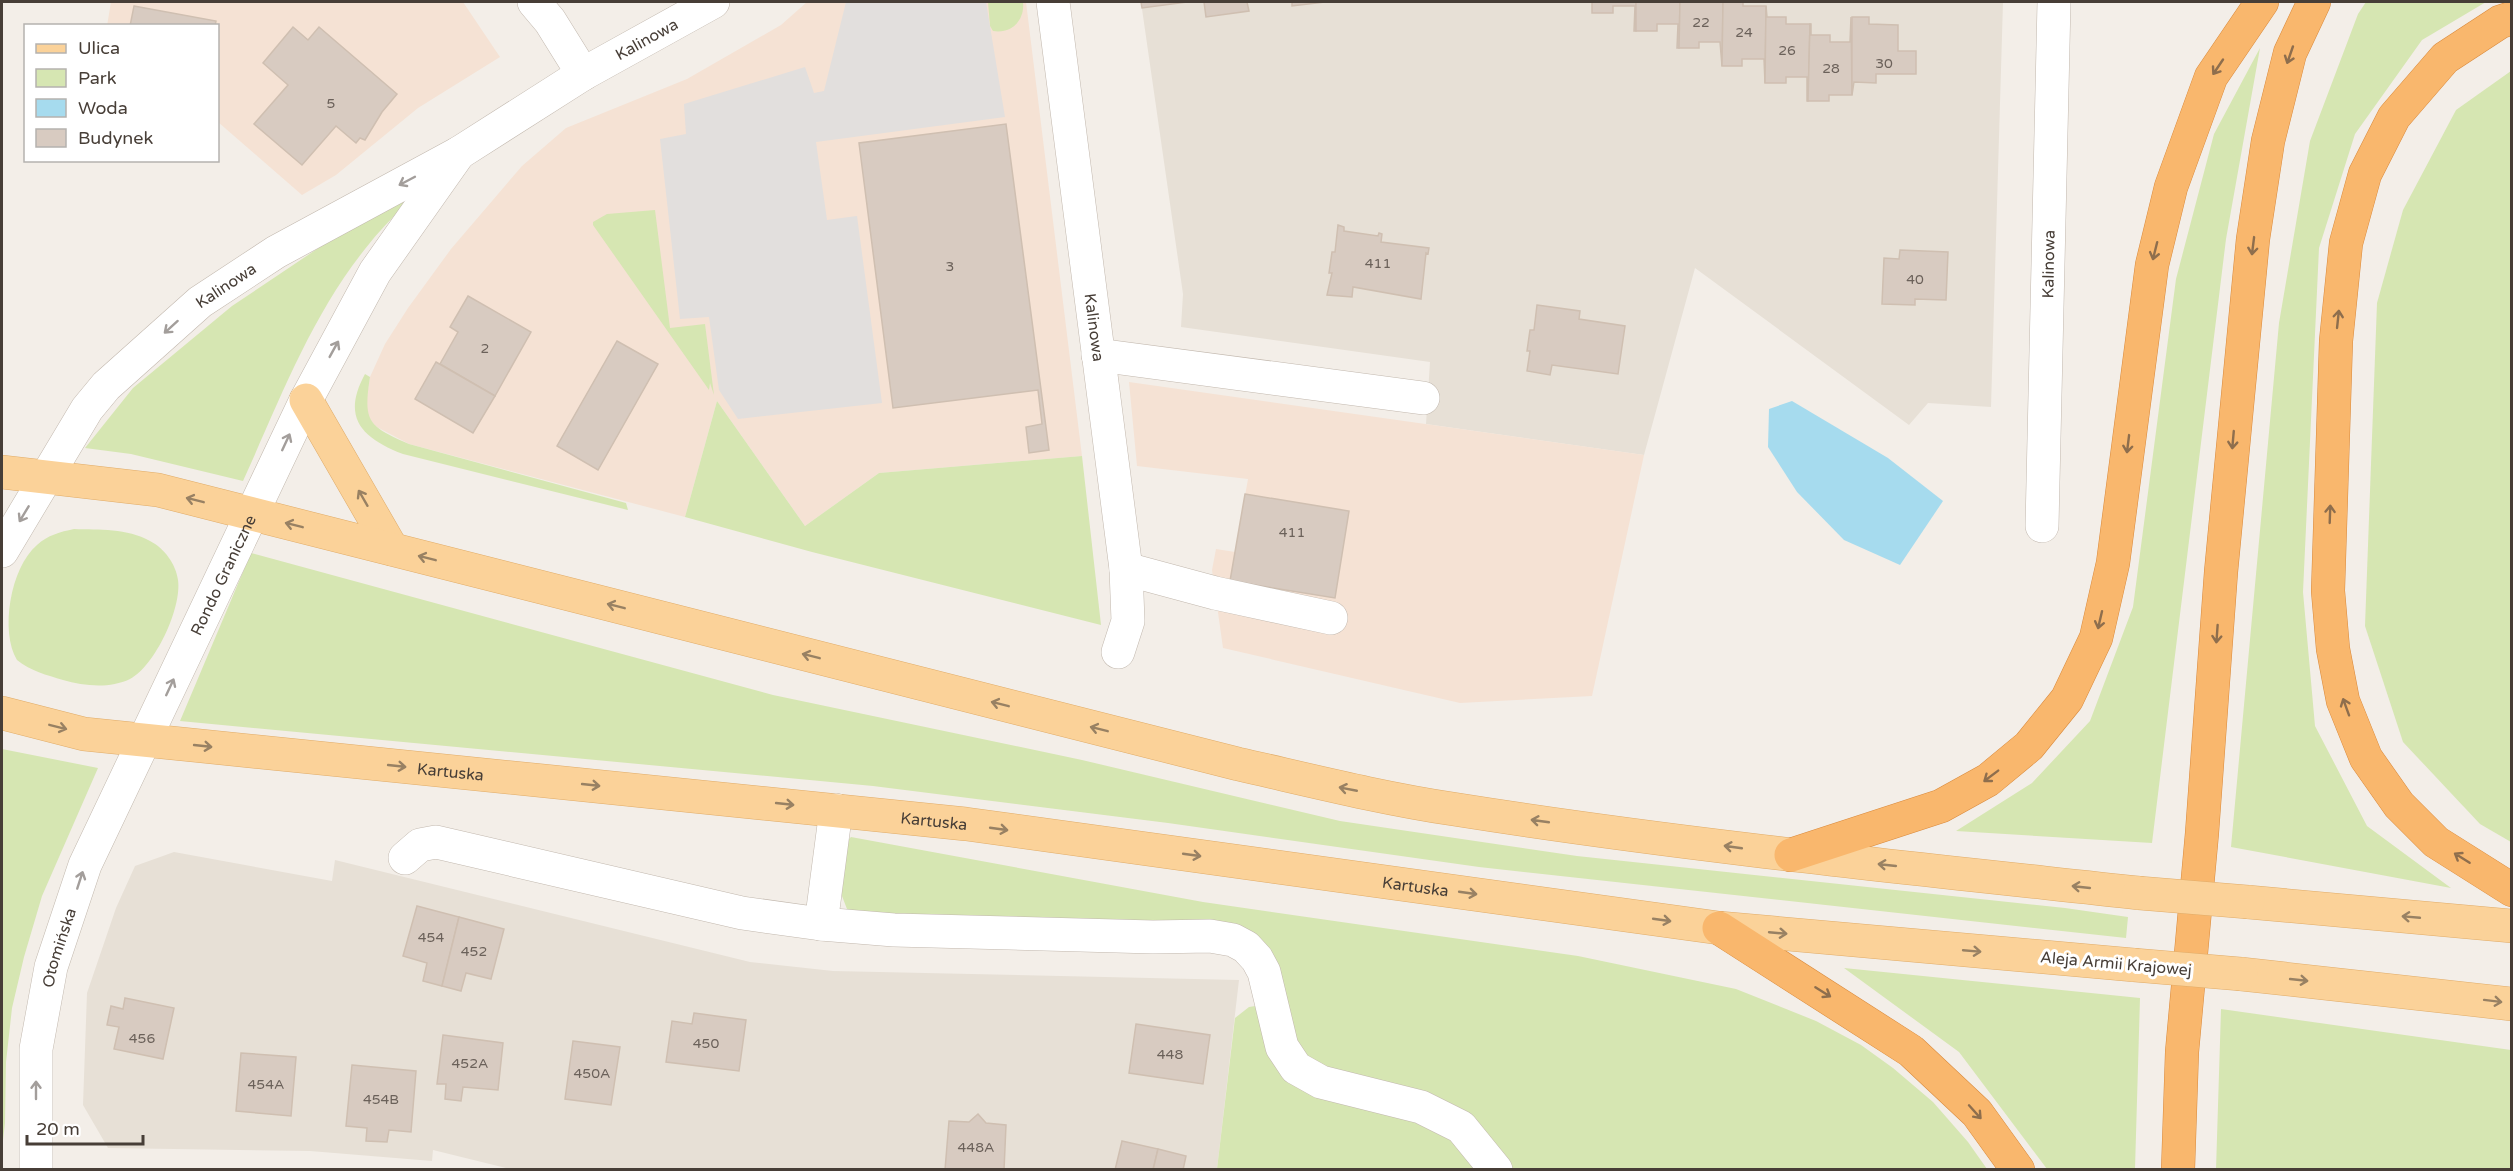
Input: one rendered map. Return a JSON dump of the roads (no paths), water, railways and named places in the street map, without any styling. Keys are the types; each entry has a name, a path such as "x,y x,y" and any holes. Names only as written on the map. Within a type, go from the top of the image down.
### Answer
{"highway":[{"path":"1791,855 1941,806 1988,780 2029,746 2067,699 2096,638 2114,563 2152,265 2171,187 2211,77 2262,2"},
{"path":"2178,1170 2181,1052 2202,833 2221,572 2253,239 2268,141 2290,53 2314,2"},
{"path":"2511,18 2500,22 2445,58 2394,117 2365,174 2346,243 2336,341 2328,591 2332,649 2343,701 2366,758 2399,805 2436,842 2511,890"},
{"path":"1719,928 1832,998 1911,1051 1977,1113 2018,1170"}],"main road":[{"path":"306,400 392,549"},
{"path":"2,472 46,477"},
{"name":"Rondo Graniczne","path":"46,477 158,490 252,514"},
{"path":"252,514 1238,764 1338,787 1451,809 1791,855 2139,893 2511,926"},
{"path":"2,713 84,734 145,740"},
{"name":"Kartuska","path":"145,740 836,810 990,828 1719,928"},
{"name":"Aleja Armii Krajowej","path":"1719,928 2241,974 2511,1004"}],"street":[{"path":"534,2 550,21 583,74"},
{"name":"Kalinowa","path":"46,477 87,409 106,386 200,302 276,252 459,153 583,74 713,2"},
{"name":"Kalinowa","path":"1053,2 1126,569 1128,621 1118,652"},
{"name":"Kalinowa","path":"2042,525 2054,2"},
{"name":"Kalinowa","path":"252,514 306,400 375,272 459,153"},
{"path":"1098,355 1423,398"},
{"path":"2,551 46,477"},
{"name":"Rondo Graniczne","path":"145,740 252,514"},
{"path":"1126,569 1215,593 1331,618"},
{"name":"Otomińska","path":"36,1170 36,1049 51,967 85,865 145,740"},
{"path":"821,924 836,810"},
{"path":"405,858 420,845 436,842 742,913 821,924 894,930 1153,937 1209,936 1233,940 1246,947 1257,959 1264,972 1282,1047 1296,1068 1321,1082 1421,1107 1461,1127 1496,1170"}],"water":[{"path":"1792,401 1888,458 1943,501 1900,565 1844,540 1797,492 1768,447 1769,409"}]}
